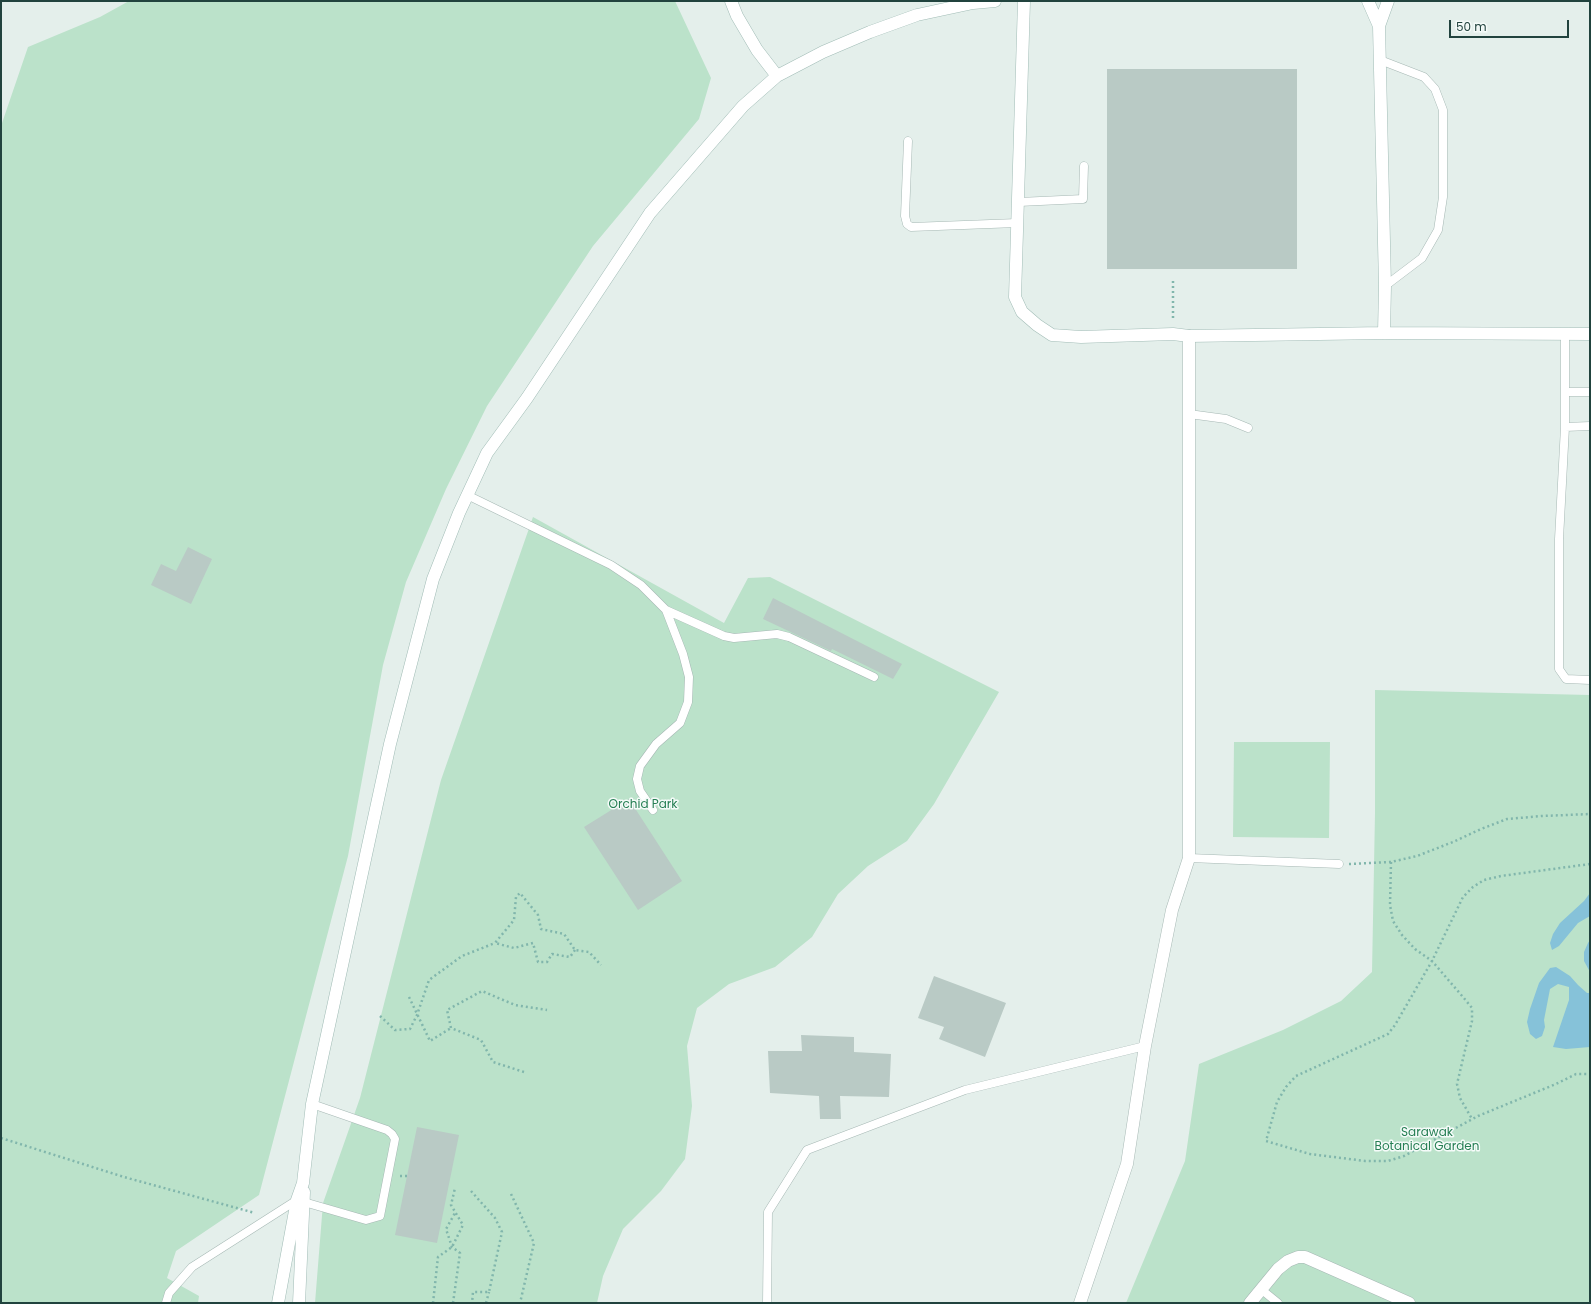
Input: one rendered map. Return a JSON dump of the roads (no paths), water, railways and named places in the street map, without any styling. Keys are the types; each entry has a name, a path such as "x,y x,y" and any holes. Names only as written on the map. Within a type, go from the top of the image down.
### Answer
{"street":[{"path":"731,1 737,16 757,50 777,76"},
{"path":"299,1303 301,1201 312,1104 390,744 433,579 467,495 487,453 527,398 650,213 743,106 777,76 823,52 870,32 917,15 973,3 994,1"},
{"path":"1024,1 1019,202 1016,223 1015,297 1022,312 1052,335 1081,337 1173,334 1188,336 1384,333 1590,334"},
{"path":"1368,1 1379,26"},
{"path":"1384,333 1385,286 1379,26 1388,1"},
{"path":"1080,1303 1127,1164 1145,1046 1172,910 1189,858 1188,336"},
{"path":"278,1303 301,1201"},
{"path":"1250,1303 1278,1269 1288,1261 1298,1257 1305,1257 1409,1303"}],"lane":[{"path":"1380,60 1424,78 1435,89 1443,110 1443,197 1438,230 1422,258 1385,286"},
{"path":"908,141 905,216 907,224 911,227 1016,223"},
{"path":"1019,202 1083,199 1084,166"},
{"path":"1565,334 1565,427 1559,539 1559,669 1566,679 1590,680"},
{"path":"1565,392 1590,392"},
{"path":"1189,414 1226,419 1248,428"},
{"path":"1565,427 1590,426"},
{"path":"467,495 611,565 641,585 666,610 724,636 734,638 777,634 789,638 874,677"},
{"path":"653,810 640,791 637,779 640,766 656,744 680,723 688,702 689,677 683,654 666,610"},
{"path":"1189,858 1339,864"},
{"path":"767,1303 768,1212 807,1150 965,1090 1145,1046"},
{"path":"166,1303 169,1294 192,1267 269,1217 301,1201 366,1220 380,1216 395,1139 392,1134 387,1130 312,1104"},
{"path":"1262,1290 1278,1303"}],"water":[{"path":"1590,893 1590,916 1578,923 1559,946 1552,950 1550,943 1553,934 1560,923 1584,901"},
{"path":"1590,940 1590,972 1584,961 1584,952"},
{"path":"1556,967 1570,976 1587,993 1590,993 1590,1047 1566,1049 1553,1047 1569,1000 1569,987 1558,984 1550,989 1544,1020 1545,1027 1542,1036 1536,1039 1530,1034 1527,1022 1539,983 1550,968"}],"park label":[{"name":"Orchid Park","path":"643,805"},
{"name":"Sarawak Botanical Garden","path":"1427,1140"}]}
